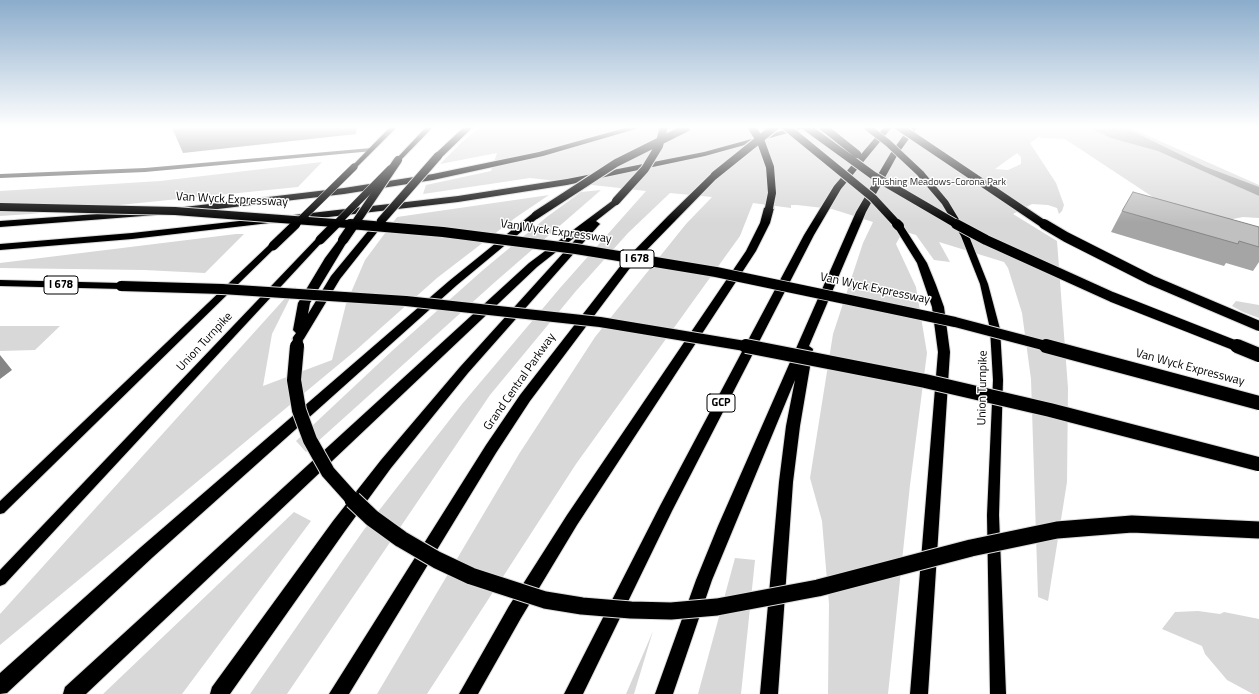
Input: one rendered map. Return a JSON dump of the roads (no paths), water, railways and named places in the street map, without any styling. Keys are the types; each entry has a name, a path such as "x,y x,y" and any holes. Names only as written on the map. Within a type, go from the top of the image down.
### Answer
{"highway":[{"path":"298,339 335,278 381,221 436,158"},
{"path":"0,224 199,208 383,185 518,158"},
{"path":"0,686 147,552 453,283 536,215 625,158"},
{"path":"219,694 339,526 400,447 464,370 645,169 652,158"},
{"path":"0,247 132,236 501,193 686,158"},
{"name":"Grand Central Parkway","path":"338,694 491,449 529,393 629,262 715,175 735,158"},
{"path":"468,694 515,612 572,520 751,251 765,223 770,208 772,193 770,167 767,158"},
{"path":"825,158 868,193 899,226 922,263 938,307 944,352 919,694"},
{"path":"850,158 874,176 986,240 1072,280 1156,316 1259,355"},
{"name":"GCP","path":"573,694 670,501 808,235 836,188 860,158"},
{"path":"863,158 921,204"},
{"path":"664,694 704,580 813,322 874,188 891,158"},
{"path":"945,158 1021,210 1066,237 1151,280 1259,326"},
{"path":"398,160 329,260 304,303 294,358 294,380 299,410 310,440 328,472 346,494 372,518 401,539 437,560 471,576 507,589 545,600 582,606 631,610 671,611 717,607 818,588 971,548 1057,530 1132,524 1211,526 1259,530"},
{"path":"72,694 533,266 616,201"},
{"name":"Van Wyck Expressway","path":"0,207 175,212 311,220 443,232 576,249 724,274 955,322 1259,402"},
{"name":"I 678","path":"0,283 222,289 406,301 592,321 696,337 925,381 1050,410 1259,464"},
{"path":"769,694 786,482 793,426 813,322"}],"main road":[{"name":"Union Turnpike","path":"0,509 363,158"},
{"name":"Union Turnpike","path":"904,158 920,173 945,203 965,236 984,284 995,329 998,380 993,515 998,694"},
{"name":"Union Turnpike","path":"0,580 320,240 398,160"}],"street":[{"path":"0,176 145,170 276,158"}],"park label":[{"name":"Flushing Meadows-Corona Park","path":"939,183"}]}
